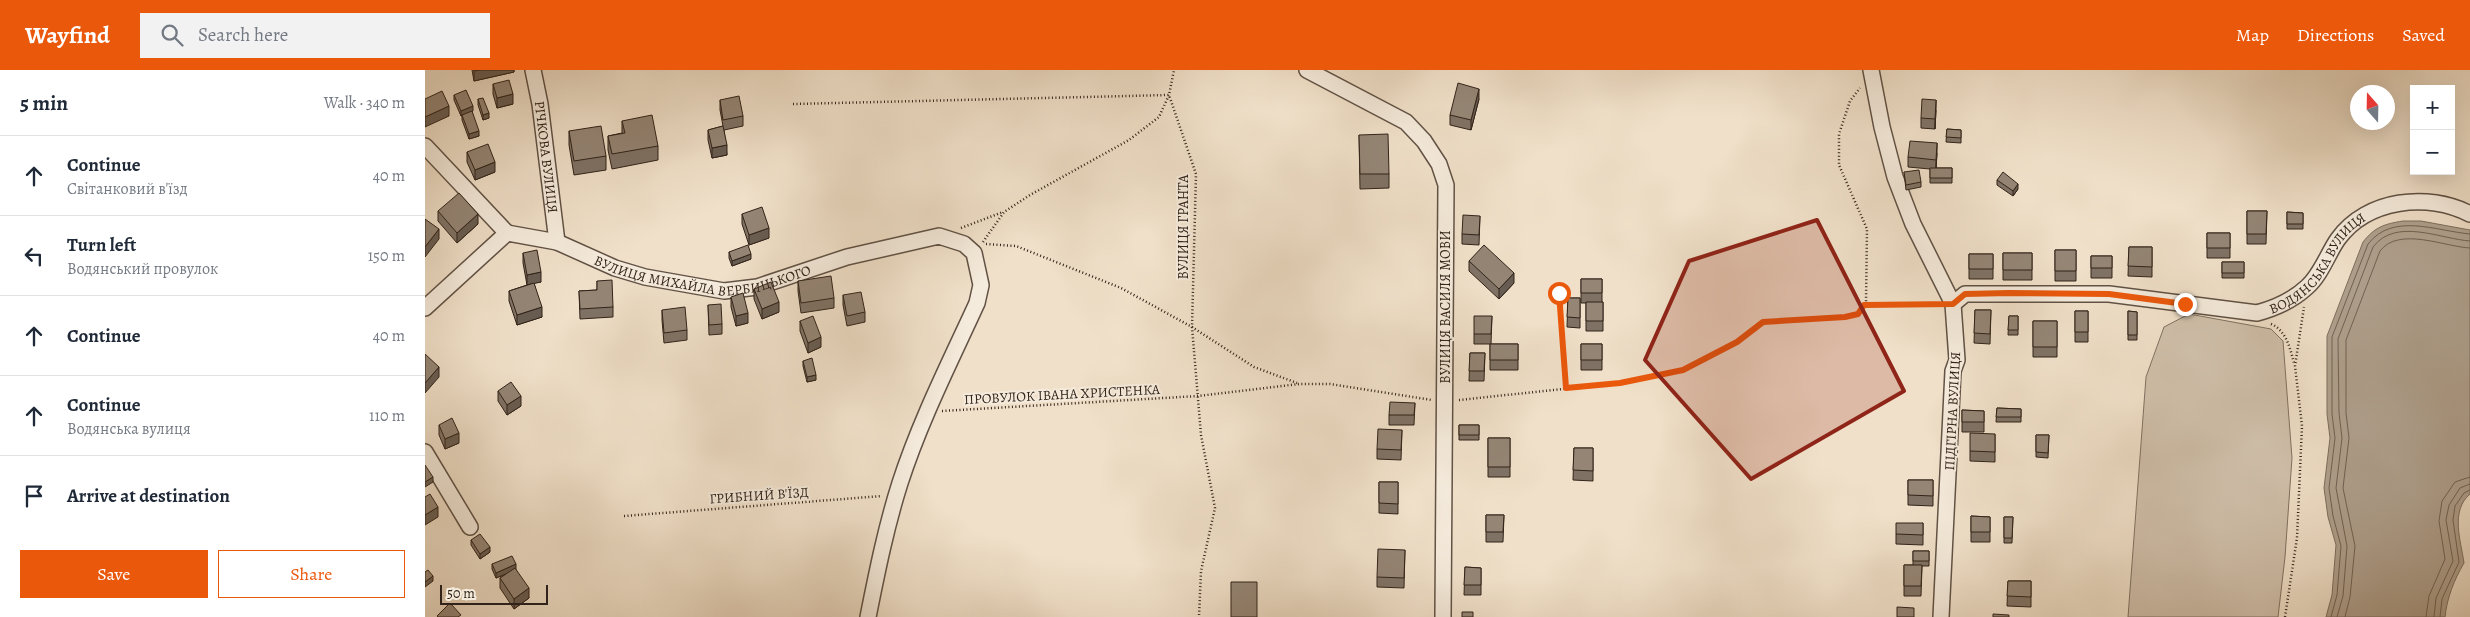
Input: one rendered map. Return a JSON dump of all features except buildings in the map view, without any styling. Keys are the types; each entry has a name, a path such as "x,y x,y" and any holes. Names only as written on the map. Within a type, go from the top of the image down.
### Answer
{"street":[{"name":"РІЧКОВА ВУЛИЦЯ","path":"533,70 540,104 557,242"},
{"name":"ВУЛИЦЯ ВАСИЛЯ МОВИ","path":"1307,70 1406,122 1424,141 1439,164 1446,185 1443,617"},
{"name":"ПІДГІРНА ВУЛИЦЯ","path":"1871,71 1895,177 1913,224 1953,304 1957,360 1953,371 1941,617"},
{"path":"425,146 507,233 425,308"},
{"name":"ВОДЯНСЬКА ВУЛИЦЯ","path":"1953,304 1965,294 2109,294 2257,313 2279,307 2309,286 2339,238 2359,217 2384,206 2419,201 2461,209 2470,214"},
{"name":"ВУЛИЦЯ МИХАЙЛА ВЕРБИЦЬКОГО","path":"507,233 557,242 615,268 645,277 724,291 757,287 847,258 939,236"},
{"path":"869,617 889,516 896,495 927,412 977,304 981,285 974,253 964,244 939,236"},
{"path":"425,452 469,527"}],"path":[{"path":"939,236 1004,212 1030,195 1129,140 1159,117 1169,95 1174,70"},
{"path":"1004,212 981,243 1016,246 1121,288 1192,327 1254,367 1299,384 1329,384 1445,402 1502,394 1620,383 1683,370 1737,342 1763,322 1845,317 1858,314 1867,302 1867,228 1839,165 1839,134 1851,101 1871,71"},
{"path":"793,104 1169,95"},
{"name":"ВУЛИЦЯ ГРАНТА","path":"1169,95 1196,174 1192,327 1201,435 1215,508 1201,571 1199,617"},
{"path":"2295,366 2309,286"},
{"path":"1559,293 1566,388"},
{"path":"1864,305 1953,304"},
{"path":"2270,323 2278,327 2289,345 2295,366 2302,426 2297,538 2285,617"},
{"name":"ПРОВУЛОК ІВАНА ХРИСТЕНКА","path":"927,412 1198,396 1299,384"},
{"name":"ГРИБНИЙ В'ЇЗД","path":"624,516 896,495"}],"highlighted area":[{"path":"1817,220 1904,391 1751,479 1645,360 1689,261"}],"shaded area":[{"path":"2189,314 2271,329 2283,341 2292,458 2285,557 2278,617 2128,617 2146,377 2164,327"}],"water":[{"path":"2403,221 2421,221 2470,230 2470,494 2460,509 2458,527 2464,563 2451,589 2445,617 2326,617 2332,595 2336,545 2328,517 2324,488 2330,438 2327,414 2327,336 2363,242 2380,227"}],"route":[{"path":"1559,293 1566,388 1620,383 1683,370 1737,342 1763,322 1845,317 1858,314 1864,305 1953,304 1965,294 2009,293 2109,294 2185,304"}]}
